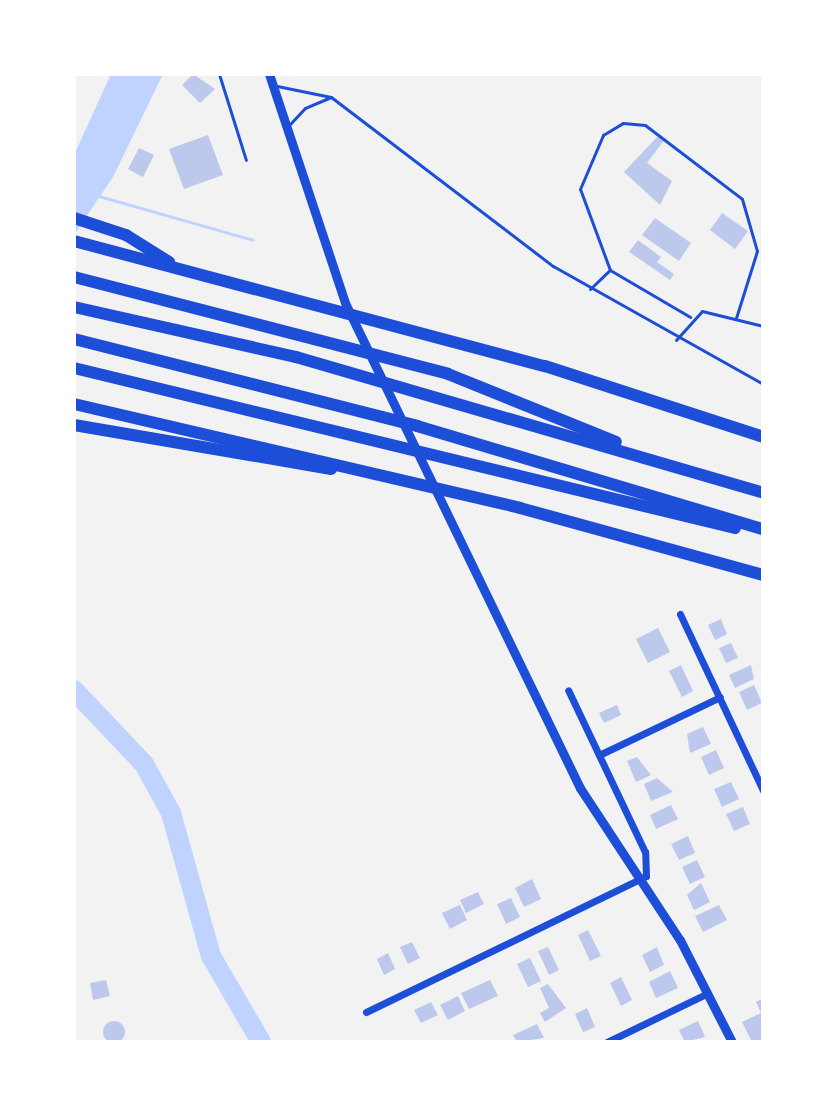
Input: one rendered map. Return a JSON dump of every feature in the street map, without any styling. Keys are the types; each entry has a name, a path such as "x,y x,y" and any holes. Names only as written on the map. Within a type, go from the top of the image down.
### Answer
{"highway":[{"path":"80,220 179,268"},
{"path":"74,241 545,366 763,437"},
{"path":"74,277 448,374 595,428 629,450"},
{"path":"74,307 296,357 629,450 763,493"},
{"path":"74,339 417,426 763,532"},
{"path":"74,368 763,532"},
{"path":"74,404 403,479 763,575"},
{"path":"74,425 403,479"}],"street":[{"path":"269,74 331,271 580,788 708,993 732,1042"},
{"path":"680,614 763,790"},
{"path":"568,690 647,857 641,882"},
{"path":"599,755 720,697"},
{"path":"366,1012 641,882"},
{"path":"607,1042 708,993"}],"lane":[{"path":"219,74 246,160"},
{"path":"273,85 331,97 590,289 676,340 763,384"},
{"path":"286,129 305,108 331,97"},
{"path":"690,317 610,270 585,211 583,179 603,135 623,123 645,125 742,199 757,251 736,318"},
{"path":"590,289 610,270"},
{"path":"676,340 690,317 713,311 763,326"}],"water":[{"path":"111,74 163,74 113,177 74,235 74,155"}],"building":[{"path":"193,74 215,89 200,103 182,85"},
{"path":"208,135 223,175 184,189 169,149"},
{"path":"659,135 665,139 647,163 672,181 660,205 624,172"},
{"path":"139,148 154,155 143,177 128,169"},
{"path":"722,213 748,231 735,249 710,230"},
{"path":"655,218 691,243 679,261 642,235"},
{"path":"638,240 661,257 657,262 674,274 670,280 629,252"},
{"path":"721,619 727,634 715,640 708,625"},
{"path":"658,628 670,652 648,663 636,639"},
{"path":"731,643 738,658 726,663 719,648"},
{"path":"681,665 693,691 682,697 669,671"},
{"path":"751,665 754,679 735,688 729,675"},
{"path":"754,685 762,703 747,710 739,692"},
{"path":"617,705 621,715 604,723 599,713"},
{"path":"703,727 711,744 690,753 687,734"},
{"path":"716,750 724,768 709,775 701,757"},
{"path":"637,757 651,775 636,782 627,761"},
{"path":"657,778 673,792 651,801 644,784"},
{"path":"731,782 739,799 722,807 714,789"},
{"path":"671,805 678,819 656,829 650,815"},
{"path":"743,807 750,824 734,831 726,814"},
{"path":"688,836 695,853 679,860 671,844"},
{"path":"697,860 705,877 690,884 682,867"},
{"path":"532,879 541,899 524,907 515,888"},
{"path":"701,883 710,902 694,910 687,895"},
{"path":"478,892 484,904 466,913 460,900"},
{"path":"511,898 520,917 506,924 497,904"},
{"path":"460,905 467,920 450,929 442,913"},
{"path":"719,905 727,920 703,932 695,916"},
{"path":"588,930 601,956 590,961 578,935"},
{"path":"412,942 420,958 408,964 400,947"},
{"path":"548,947 559,970 549,975 538,951"},
{"path":"657,947 664,965 650,972 642,955"},
{"path":"388,953 395,969 384,975 377,959"},
{"path":"530,958 541,981 528,987 517,964"},
{"path":"670,971 678,988 656,998 649,982"},
{"path":"621,977 632,1000 621,1006 610,983"},
{"path":"106,980 110,996 93,1000 90,983"},
{"path":"490,980 498,996 469,1009 461,993"},
{"path":"548,984 566,1008 545,1022 540,1013 549,1008 540,988"},
{"path":"458,996 465,1011 448,1020 440,1005"},
{"path":"763,998 763,1042 752,1042 742,1022 761,1013 756,1002"},
{"path":"431,1002 438,1015 421,1023 414,1010"},
{"path":"587,1008 595,1027 583,1032 575,1014"},
{"path":"110,1021 118,1021 125,1032 118,1043 110,1043 103,1036 103,1028"},
{"path":"698,1021 705,1037 685,1042 679,1030"},
{"path":"537,1024 544,1038 517,1042 513,1035"}],"waterway":[{"path":"99,196 253,240"},
{"path":"74,690 144,764 171,813 211,956 261,1042"}]}
